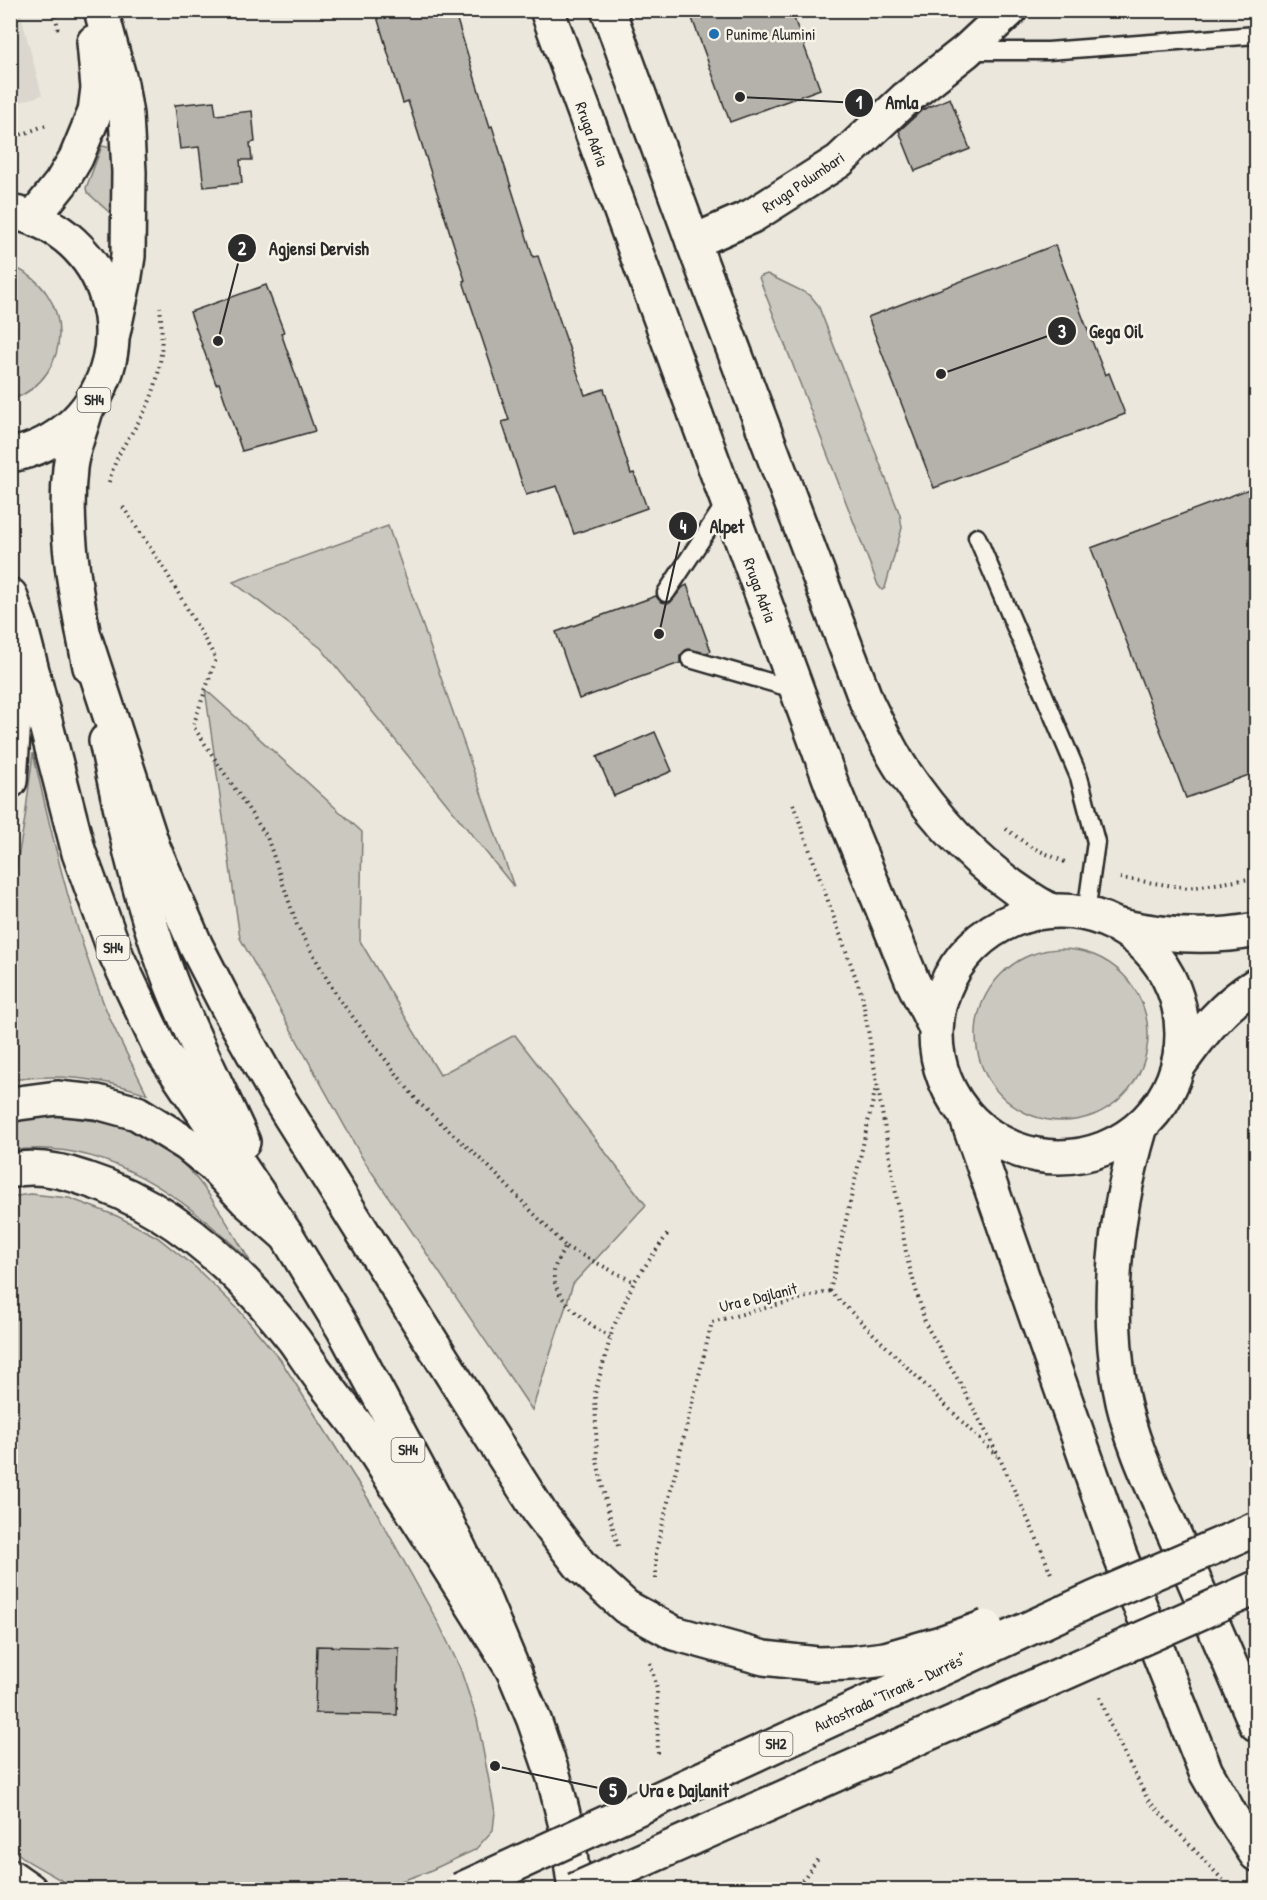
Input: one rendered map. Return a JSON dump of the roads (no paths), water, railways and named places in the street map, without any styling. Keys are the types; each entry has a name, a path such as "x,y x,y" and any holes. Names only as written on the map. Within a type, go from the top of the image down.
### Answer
{"main road":[{"path":"18,210 55,192 71,166 95,112 98,88 92,10"},
{"path":"101,10 123,94 128,161 128,256 113,333"},
{"name":"Rruga Adria","path":"547,10 846,820 912,980 936,1029"},
{"path":"608,10 867,704 901,768 957,840 1025,897 1051,910"},
{"name":"Rruga Polumbari","path":"693,242 752,216 838,161 905,99 966,51 1010,10"},
{"name":"SH4","path":"10,455 34,449 49,442 63,433 86,410 96,396 109,366 113,333 109,301 91,264 62,234 18,210"},
{"name":"SH4","path":"86,410 70,466 70,544 85,639 127,838 168,975 196,1041 287,1236"},
{"path":"10,781 15,609"},
{"name":"SH4","path":"15,609 79,853 117,957 160,1048 287,1236 344,1330 444,1517 484,1600 534,1720 554,1778 566,1826 575,1890"},
{"path":"85,639 153,847 196,946 229,1010 278,1097 473,1408 540,1513 580,1565 626,1607 674,1633 764,1658 817,1664 885,1659 942,1643 1017,1616 1093,1599"},
{"path":"1179,1065 1183,1030 1181,1012 1173,986 1160,962 1148,948 1120,926 1104,918 1051,910 1032,913 1007,922 984,936 971,948 959,962 942,994 938,1011 936,1047 943,1073 954,1098 965,1113 977,1126 1007,1146 1050,1157 1077,1157 1112,1146 1142,1126 1165,1099 1179,1065 1203,1031 1224,1009 1257,985"},
{"path":"1120,926 1154,933 1184,935 1257,930"},
{"path":"10,1105 57,1098 97,1102 137,1113 187,1144 213,1165 246,1200 287,1236"},
{"path":"965,1113 1119,1553 1206,1772 1230,1814 1257,1854"},
{"path":"1142,1126 1129,1170 1113,1275 1112,1315 1120,1388 1137,1450 1257,1724"},
{"path":"10,1171 19,1169 63,1171 108,1186 149,1206 184,1228 242,1281 295,1341 357,1425 515,1673"},
{"name":"Autostrada \"Tiranë - Durrës\"","path":"460,1890 1093,1599 1257,1529"},
{"path":"575,1890 1257,1588"},
{"name":"SH4","path":"566,1826 595,1890"},
{"path":"10,1876 30,1890"}],"lane":[{"path":"966,51 1048,51 1257,35"},
{"path":"666,593 728,501"},
{"path":"977,537 1079,777 1096,842 1086,914"},
{"path":"690,659 797,690"}],"place":[{"name":"Punime Alumini","path":"714,34"},
{"name":"Amla","path":"740,97"},
{"name":"Agjensi Dervish","path":"218,341"},
{"name":"Gega Oil","path":"941,374"},
{"name":"Alpet","path":"659,634"},
{"name":"Ura e Dajlanit","path":"495,1766"}]}
